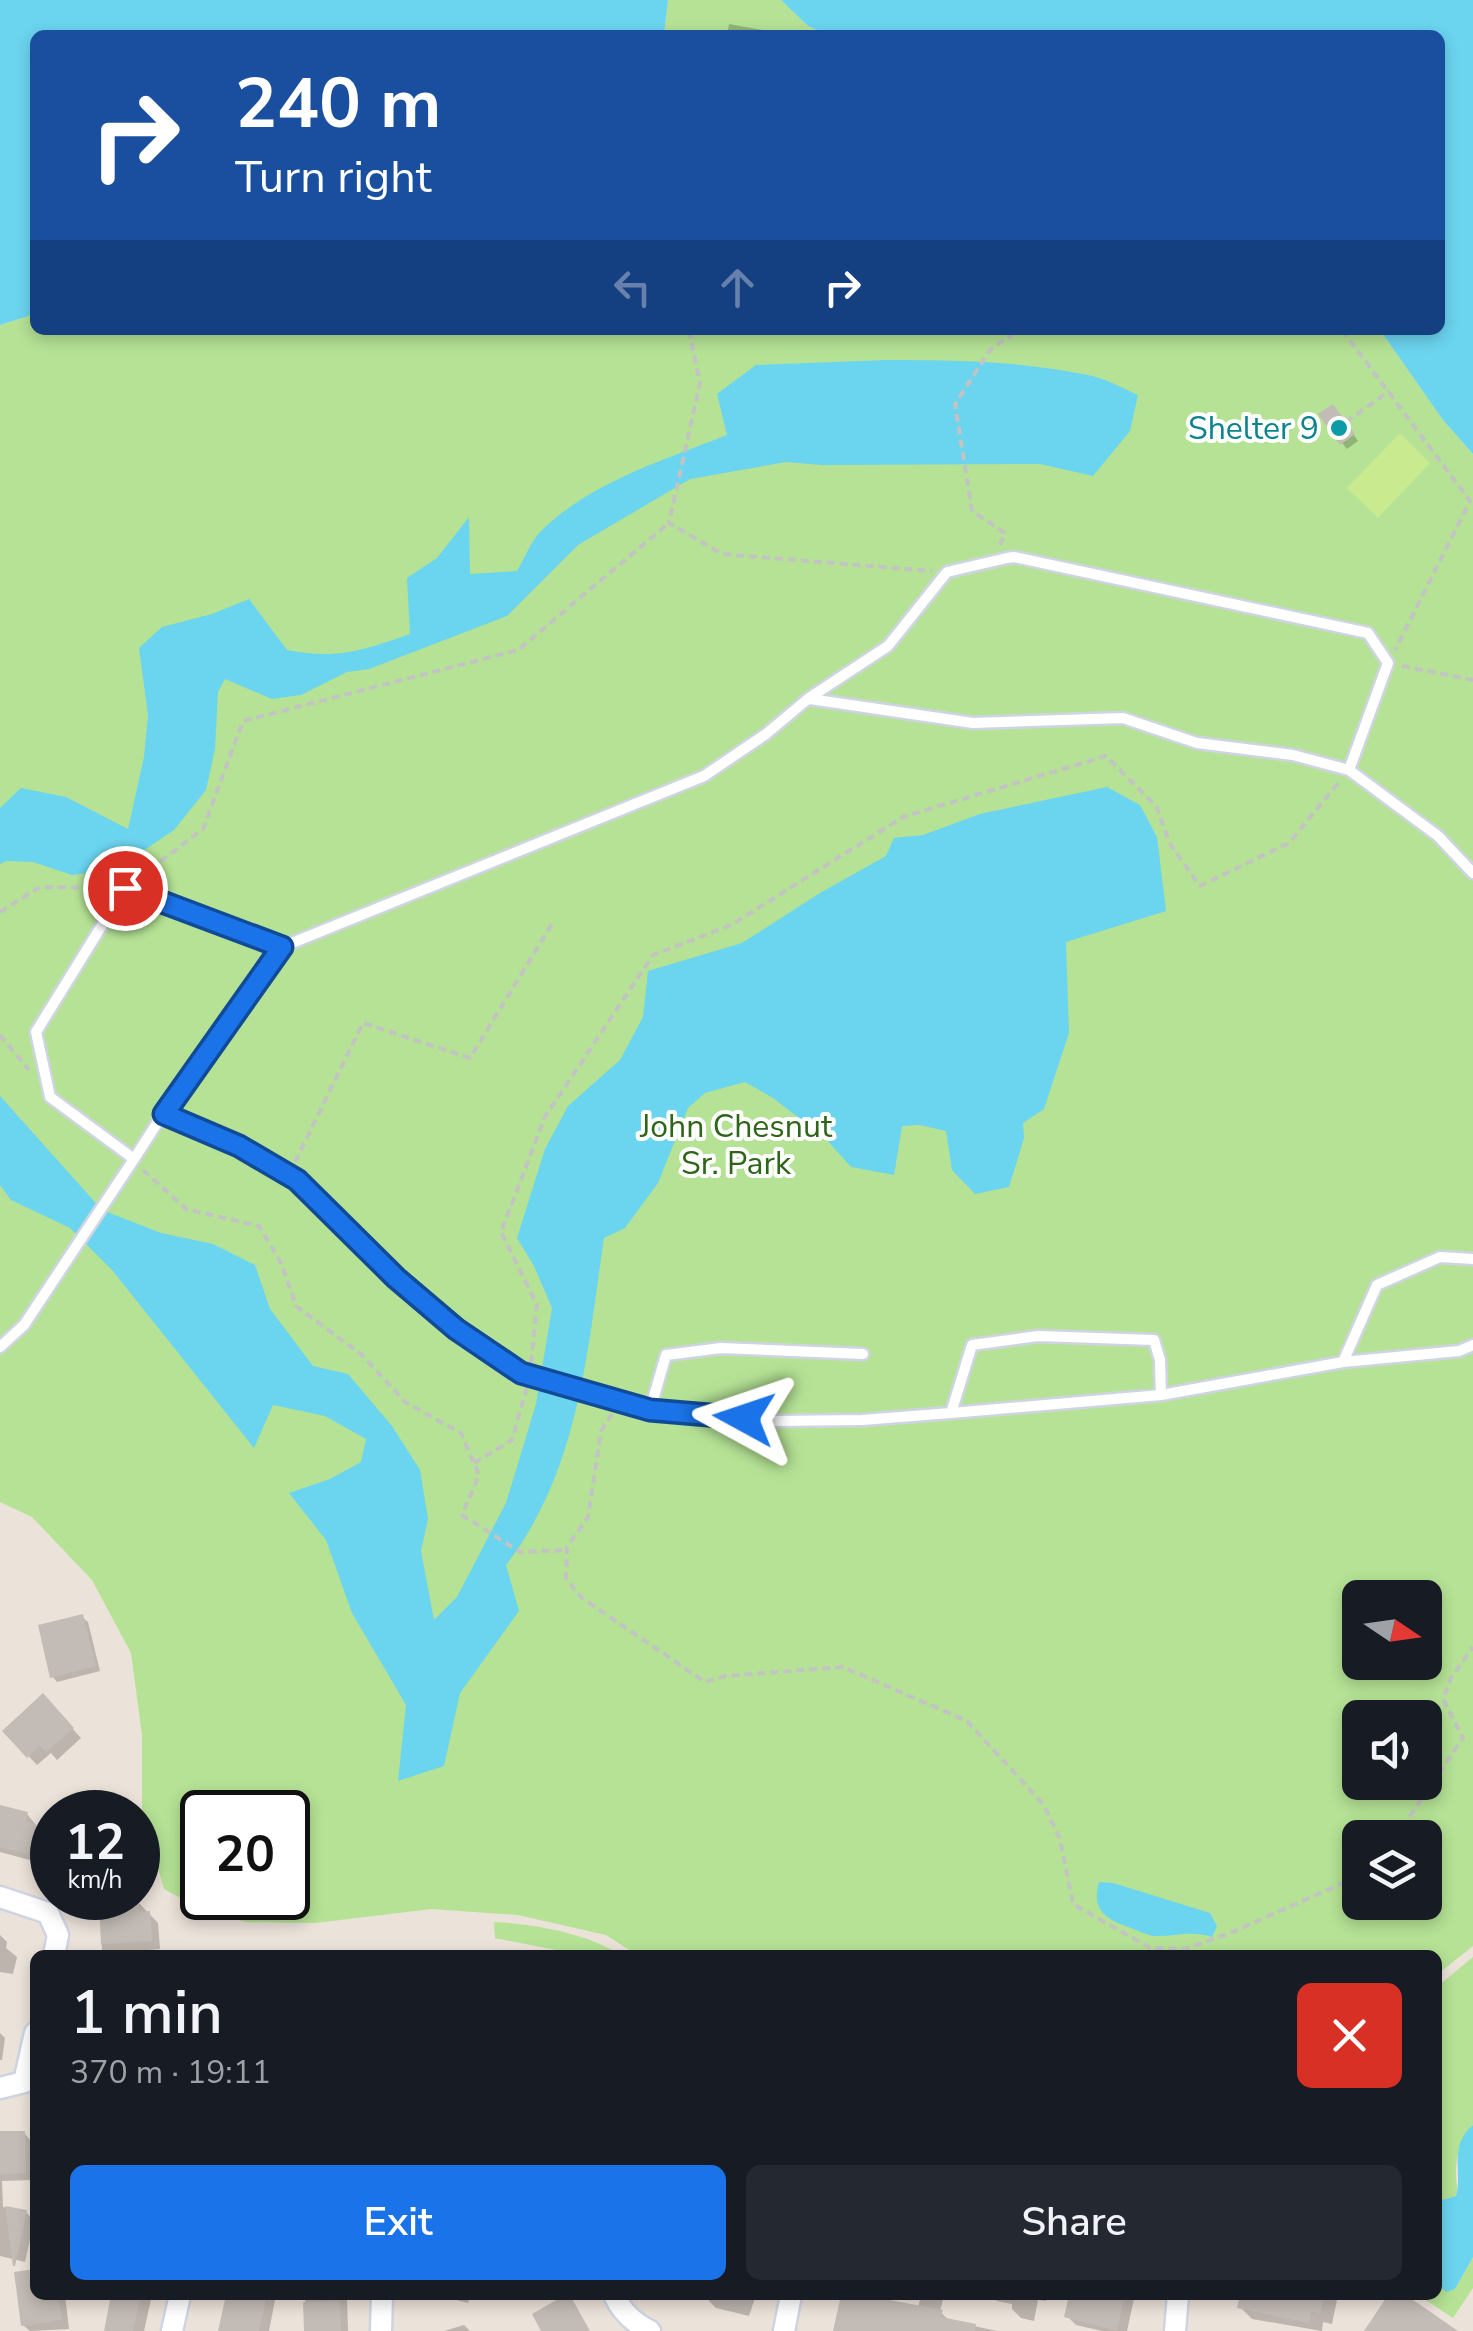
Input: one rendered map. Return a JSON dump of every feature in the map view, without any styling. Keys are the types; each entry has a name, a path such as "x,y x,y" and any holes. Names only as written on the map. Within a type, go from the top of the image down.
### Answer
{"street":[{"path":"0,1897 48,1913 56,1945"},
{"path":"0,2088 24,2082 30,2055"},
{"path":"172,2331 179,2300"},
{"path":"382,2300 382,2331"},
{"path":"616,2300 650,2331"},
{"path":"784,2331 790,2300"},
{"path":"1175,2331 1178,2300"}],"lane":[{"path":"0,1346 24,1325 164,1114 282,947 704,776 766,734 809,698 888,646 947,572 1014,557 1368,633 1388,663 1349,770"},
{"path":"809,698 973,723 1123,718 1197,743 1293,755 1349,770 1438,836 1473,873"},
{"path":"134,1158 50,1097 36,1032 125,888 282,947"},
{"path":"164,1114 239,1146 289,1176 456,1329 533,1376 650,1410 774,1421 951,1413 1161,1394 1344,1362 1459,1351 1473,1344"},
{"path":"1344,1362 1377,1285 1440,1257 1473,1259"},
{"path":"951,1413 972,1345 1038,1336 1154,1340 1160,1360 1161,1394"},
{"path":"650,1410 666,1355 721,1348 863,1354"}],"path":[{"path":"0,912 40,887 125,888 202,829 242,722 518,650 669,523 700,383 690,335"},
{"path":"1006,558 1000,546 1005,533 972,511 955,404 990,350 1011,335"},
{"path":"1346,335 1470,501 1388,663 1473,680"},
{"path":"1346,422 1389,391"},
{"path":"669,523 722,554 947,572"},
{"path":"474,1463 512,1440 533,1376 536,1305 501,1232 545,1117 652,955 731,925 904,817 1106,756 1156,806 1170,844 1200,886 1290,843 1349,770"},
{"path":"289,1176 363,1023 470,1058 552,924"},
{"path":"0,1035 50,1097"},
{"path":"134,1158 157,1186 186,1210 259,1226 280,1264 296,1306 362,1355 404,1402 461,1433 478,1475 462,1516 520,1552 567,1550"},
{"path":"630,1404 610,1415 602,1430 588,1516 567,1550 566,1578 582,1598 705,1682 725,1676 843,1667 967,1721 1043,1804 1060,1840 1073,1904 1150,1948 1184,1949 1228,1934 1342,1883"},
{"path":"1408,1820 1463,1738 1443,1699 1451,1678 1473,1647"}],"green space":[{"path":"668,0 781,0 817,30 665,30"},
{"name":"John Chesnut Sr. Park","path":"30,316 30,335 1384,335 1443,420 1473,454 1473,1946 1442,1971 1442,1950 629,1950 606,1935 518,1915 432,1909 315,1923 239,1920 310,1920 310,1790 180,1790 180,1898 164,1889 160,1875 160,1790 142,1790 142,1735 131,1653 92,1580 32,1517 0,1502 0,325"},
{"path":"1400,433 1430,463 1378,518 1347,488"},
{"path":"494,1922 526,1925 560,1931 612,1950 556,1950 495,1938"},
{"path":"1473,1957 1473,2125 1458,2153 1456,2196 1442,2200 1442,1983"},
{"path":"1473,2257 1473,2288 1453,2318 1426,2300 1442,2300 1442,2288 1455,2289"}],"water":[{"path":"0,0 668,0 665,30 30,30 30,316 0,325"},
{"path":"781,0 1473,0 1473,454 1443,420 1384,335 1445,335 1445,30 817,30"},
{"path":"887,360 1038,367 1094,376 1138,395 1130,431 1093,476 1040,464 786,462 690,479 578,545 507,616 369,669 347,672 301,695 272,699 225,679 218,692 215,749 206,790 174,830 115,870 72,875 33,862 0,864 0,808 21,788 66,797 128,829 144,757 148,715 139,648 162,627 249,599 287,650 350,652 410,634 407,578 437,558 469,517 470,574 517,571 541,531 582,499 629,474 727,435 717,394 756,365"},
{"path":"1107,787 1140,805 1157,837 1166,911 1066,942 1069,1033 1044,1109 1023,1123 1024,1138 1009,1187 975,1194 952,1170 946,1131 920,1125 902,1126 894,1175 851,1167 825,1138 745,1082 705,1093 688,1108 658,1183 625,1228 604,1238 585,1367 565,1450 550,1490 506,1565 519,1611 460,1693 444,1766 398,1781 406,1705 352,1613 326,1540 289,1493 330,1479 361,1462 366,1439 325,1416 273,1405 254,1448 112,1270 70,1228 11,1200 0,1185 0,1096 102,1210 161,1233 213,1244 255,1265 270,1309 313,1366 348,1374 392,1426 420,1470 428,1519 421,1551 434,1620 457,1597 506,1503 536,1404 552,1308 517,1238 545,1149 568,1106 620,1060 643,1017 648,971 742,943 886,856 894,838 923,835 980,814"},
{"path":"1099,1882 1210,1913 1217,1926 1212,1937 1145,1934 1103,1912 1097,1900"},
{"path":"1473,2125 1473,2257 1455,2289 1446,2292 1442,2288 1442,2200 1456,2196 1458,2150"}],"building":[{"name":"Shelter 9","path":"1333,404 1355,434 1340,445 1318,414"},
{"path":"83,1614 96,1666 50,1678 38,1625"},
{"path":"43,1693 74,1728 46,1752 40,1746 27,1758 2,1731"},
{"path":"0,1805 28,1812 28,1854 0,1847"},
{"path":"100,1920 151,1920 152,1941 101,1944"},
{"path":"0,2131 25,2131 26,2173 0,2174"},
{"path":"5,2206 27,2210 15,2266 13,2266"},
{"path":"30,2270 30,2300 59,2300 62,2320 21,2326 14,2272"},
{"path":"110,2300 140,2300 133,2331 104,2331"},
{"path":"225,2300 266,2300 259,2331 218,2331"},
{"path":"556,2300 573,2300 590,2331 541,2331 532,2314"},
{"path":"840,2300 890,2300 943,2310 941,2317 976,2324 975,2331 833,2331"},
{"path":"1068,2300 1124,2300 1117,2331 1064,2317"},
{"path":"1239,2300 1323,2300 1320,2313 1311,2311 1309,2323 1237,2308"},
{"path":"1385,2300 1413,2300 1458,2331 1364,2331"},
{"path":"340,2301 341,2331 304,2331 303,2302"}],"place":[{"name":"Shelter 9","path":"1339,428"}],"route":[{"path":"125,888 282,947 164,1114 239,1146 297,1180 396,1278 456,1329 521,1373 650,1410 744,1418"}]}
